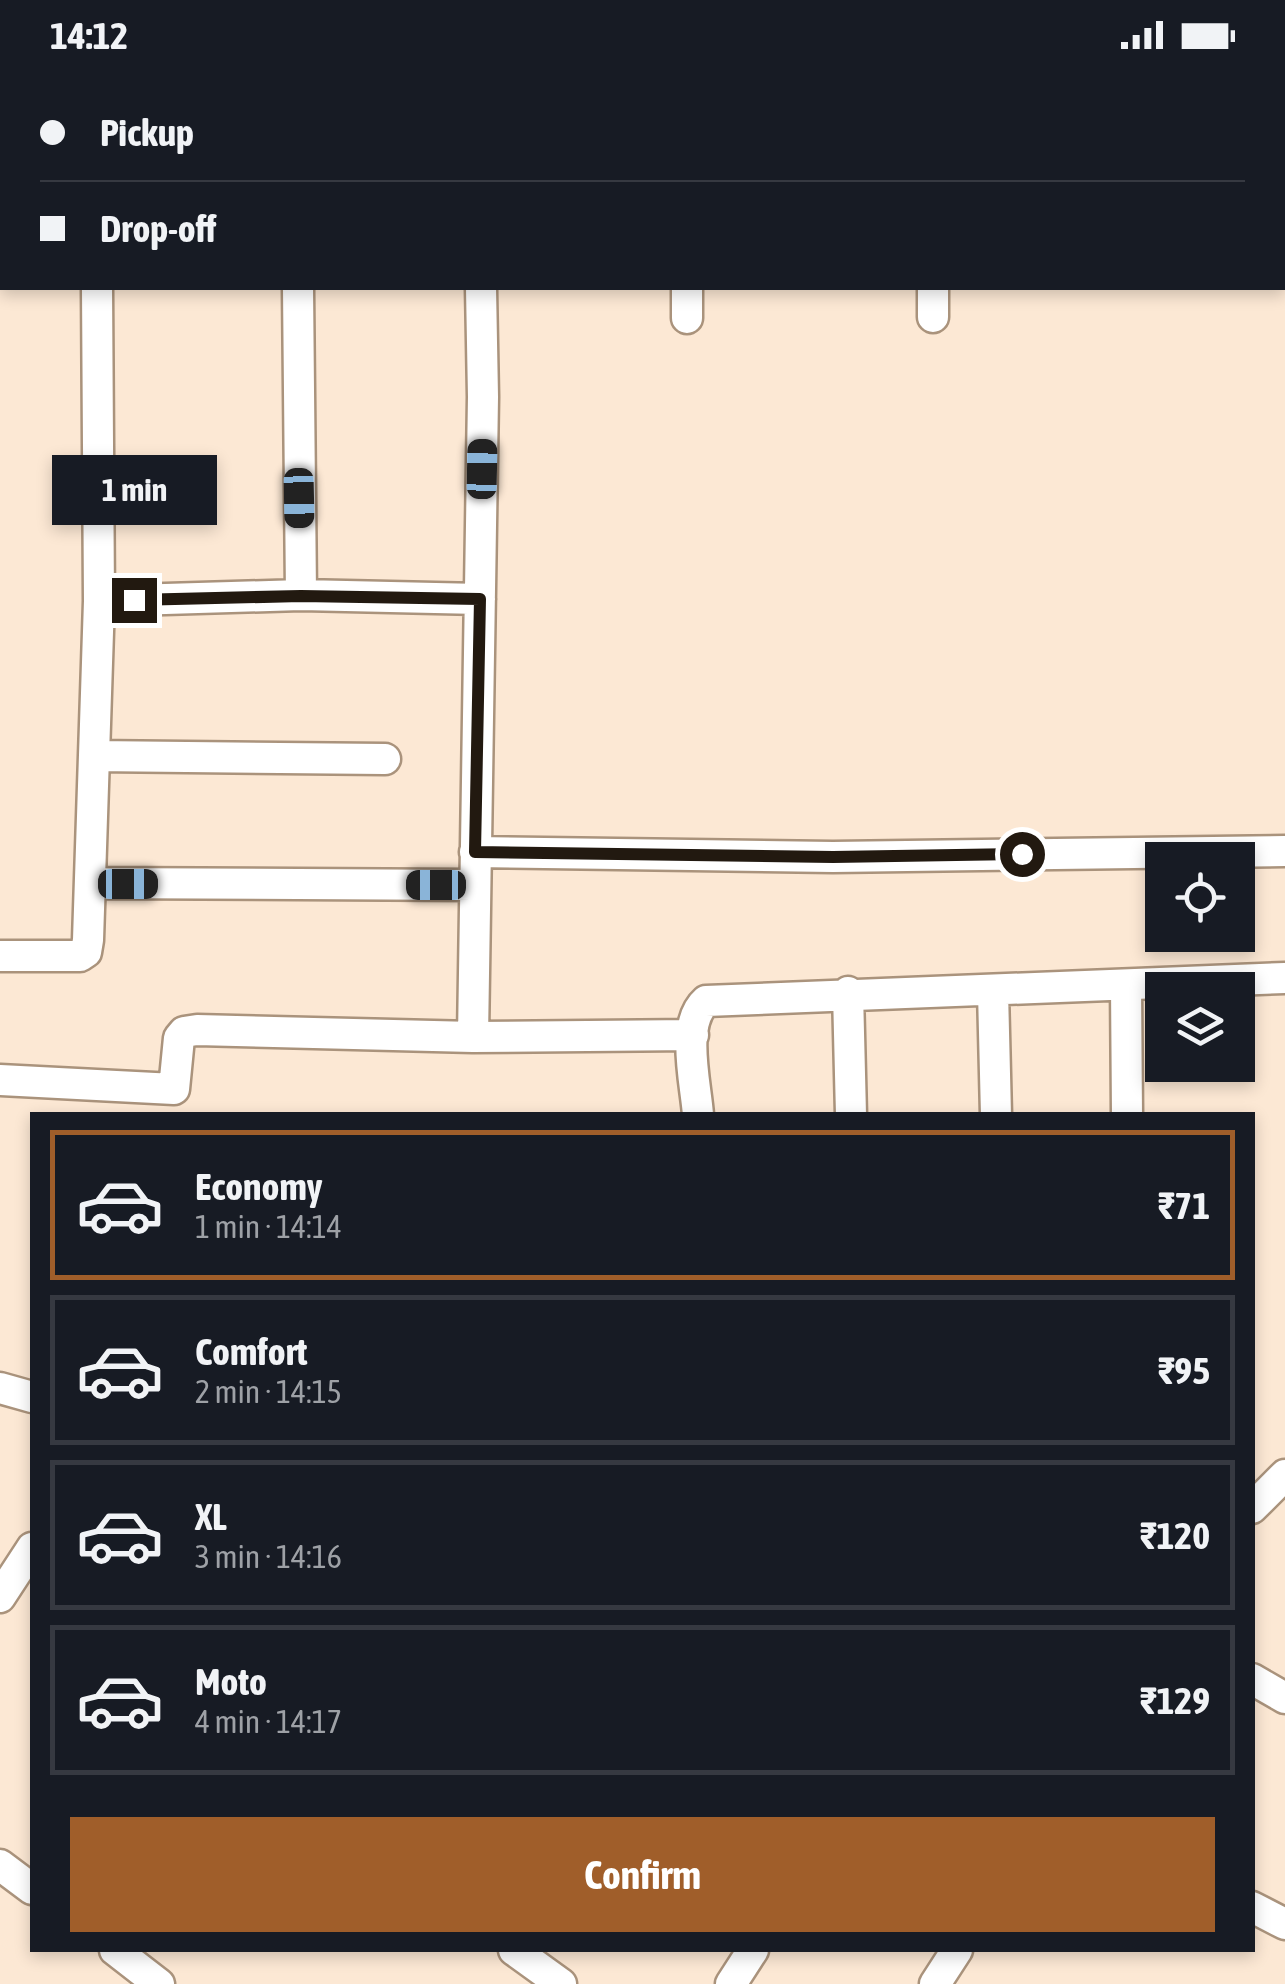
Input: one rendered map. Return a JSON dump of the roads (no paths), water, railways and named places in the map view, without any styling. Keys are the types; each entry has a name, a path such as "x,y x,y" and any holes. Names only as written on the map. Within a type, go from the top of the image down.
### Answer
{"street":[{"path":"0,956 80,956 86,952 99,601 97,290"},
{"path":"298,290 301,596"},
{"path":"473,1037 481,290"},
{"path":"99,601 301,596 480,599"},
{"path":"94,756 385,759"},
{"path":"475,852 833,857 1285,850"},
{"path":"90,884 474,885"},
{"path":"698,1112 692,1035 698,1008 706,1001 848,992 993,991 1285,978 1285,1005"},
{"path":"1126,985 1127,1112"},
{"path":"993,991 996,1112"},
{"path":"848,992 851,1112"},
{"path":"0,1080 174,1102 176,1045 184,1032 473,1037 692,1035"},
{"path":"0,1388 30,1396"},
{"path":"1255,1505 1285,1475"},
{"path":"16,1590 30,1553"},
{"path":"0,1865 30,1888"},
{"path":"1255,1909 1285,1924"},
{"path":"118,1952 160,1984"},
{"path":"517,1952 560,1984"},
{"path":"731,1984 753,1952"},
{"path":"934,1984 956,1952"}]}
